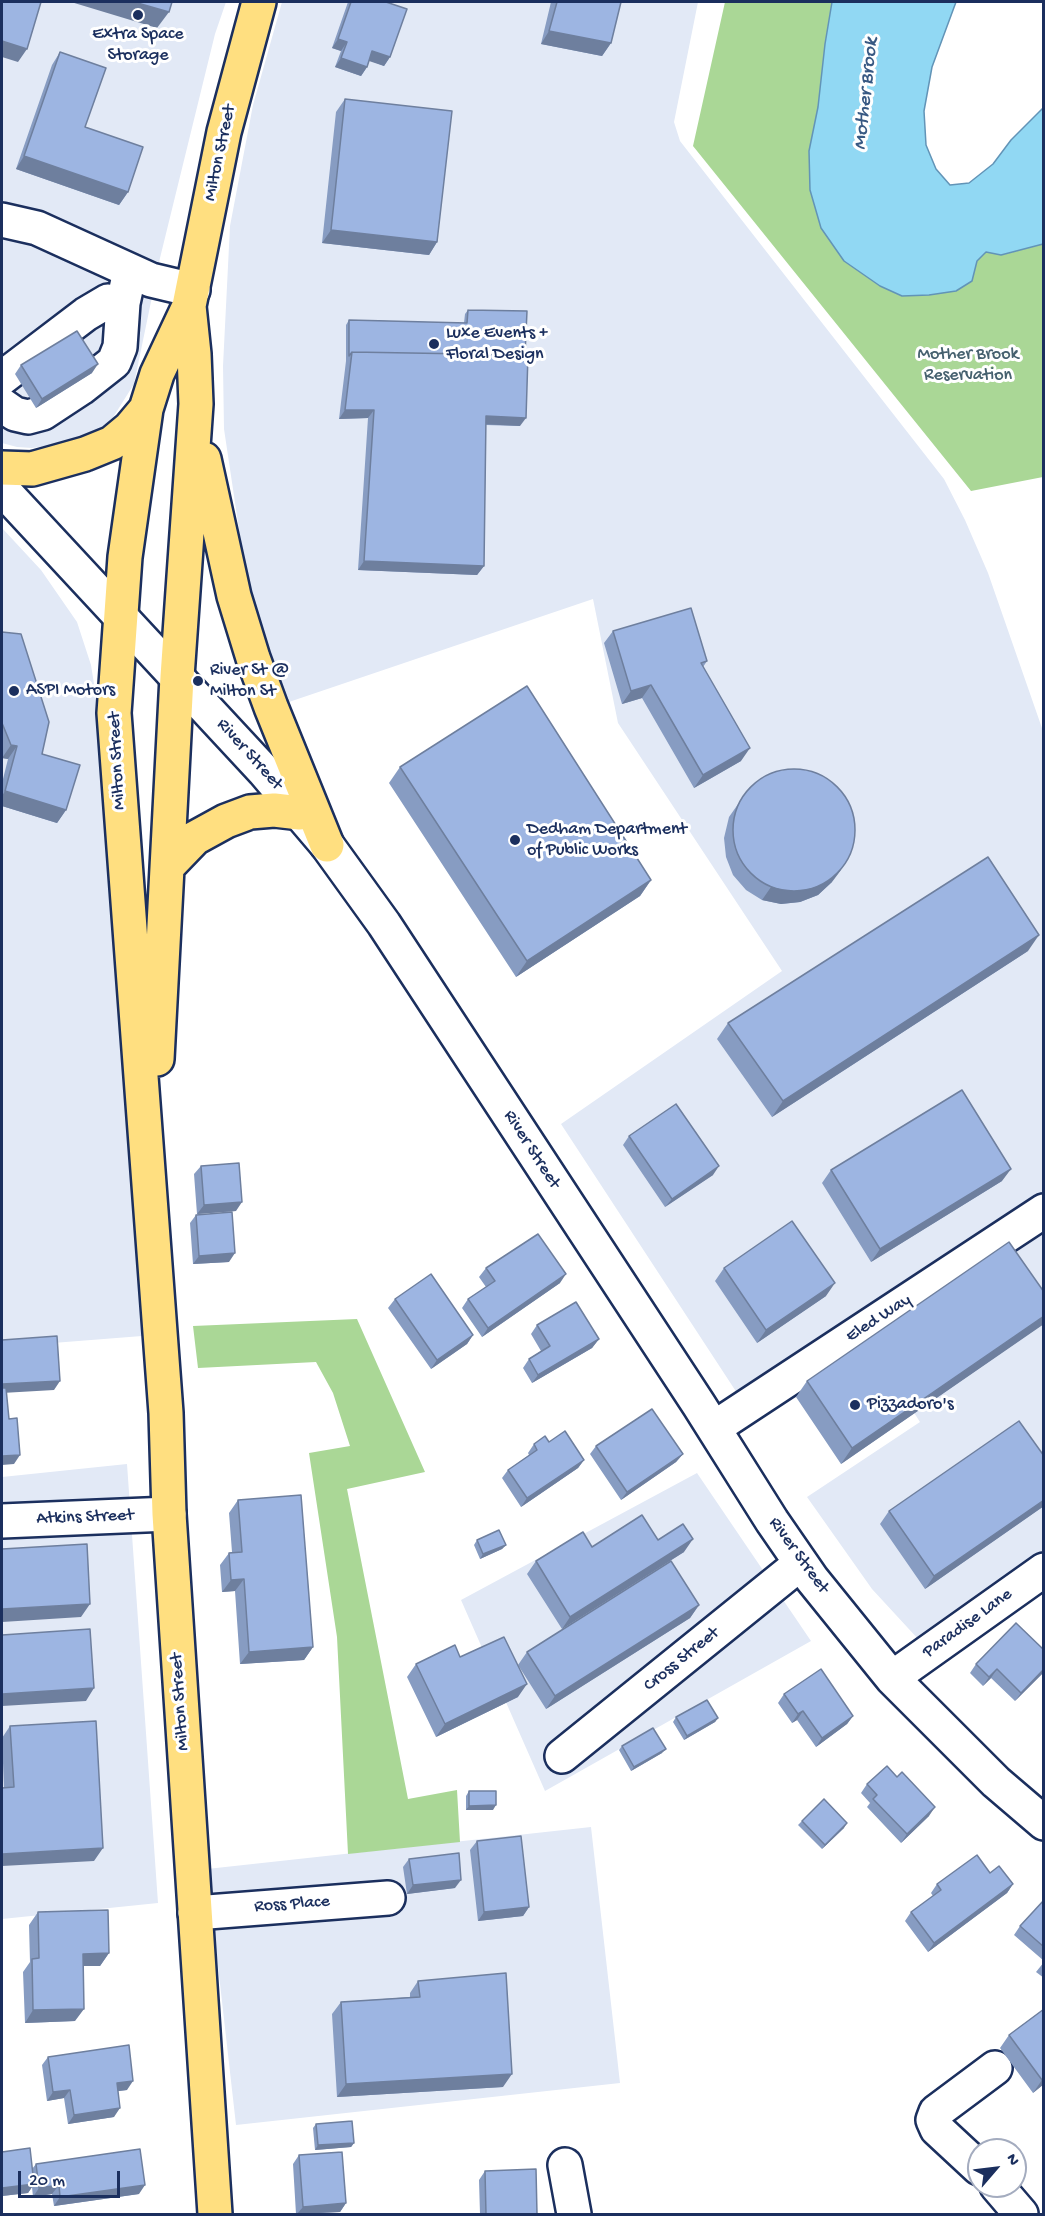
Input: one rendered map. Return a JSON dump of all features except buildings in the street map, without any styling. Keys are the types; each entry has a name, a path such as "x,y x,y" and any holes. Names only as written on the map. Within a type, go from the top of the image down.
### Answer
{"main road":[{"name":"Milton Street","path":"215,2214 169,1514 166,1413 114,713 125,557 146,409 157,374 191,298 224,132 255,2"},
{"name":"Milton Street","path":"149,1190 177,677 195,404 191,298"},
{"path":"195,404 208,484 234,596 270,707 327,845"},
{"path":"2,468 32,468 85,454 112,443 130,428 146,409"},
{"path":"168,866 195,838 226,821 250,812 274,810 300,813"}],"street":[{"path":"2,220 37,228 191,298"},
{"path":"2,405 15,414 28,417 43,413 114,363 120,347 123,303 130,271"},
{"path":"2,378 86,314 108,302 123,303"},
{"name":"River Street","path":"2,489 177,677 327,845 384,924 801,1563 852,1631 892,1678 996,1782 1044,1823"},
{"name":"Eled Way","path":"714,1428 1044,1211"},
{"name":"Atkins Street","path":"2,1521 169,1514"},
{"name":"Cross Street","path":"562,1756 801,1563"},
{"name":"Paradise Lane","path":"892,1678 1044,1570"},
{"name":"Ross Place","path":"195,1913 388,1898"},
{"path":"967,2157 937,2129 933,2120 936,2112 995,2068"},
{"path":"565,2165 574,2214"},
{"path":"1007,2198 1021,2214"}],"shaded area":[{"path":"2,2 226,2 215,34 160,258 134,384 112,419 94,433 69,443 32,448 2,443"},
{"path":"282,2 698,2 674,122 680,141 944,479 988,573 1043,731 1044,1554 919,1640 872,1589 807,1497 920,1422 867,1340 754,1419 561,1124 782,971 618,723 593,599 286,703 246,576 224,429 223,366 230,226 253,105"},
{"path":"2,528 41,570 77,622 91,665 101,728 110,892 142,1336 2,1347"},
{"path":"127,1464 158,1903 2,1919 2,1477"},
{"path":"697,1473 811,1641 545,1791 461,1600"},
{"path":"591,1827 620,2083 236,2125 207,1869"}],"green space":[{"name":"Mother Brook Reservation","path":"725,2 832,2 818,107 809,151 972,281 977,261 986,252 1002,255 1043,244 1043,477 971,491 693,146"},
{"path":"357,1319 425,1472 347,1489 408,1799 457,1790 460,1842 348,1854 337,1637 309,1453 350,1446 333,1393 316,1362 198,1368 193,1326"}],"water":[{"name":"Mother Brook","path":"832,2 956,2 932,67 924,111 926,145 936,169 950,185 969,183 993,164 1011,140 1043,108 1043,244 1001,255 986,252 977,261 972,281 956,291 929,295 902,296 880,286 844,261 821,228 810,190 809,151 818,107"}],"place":[{"name":"Extra Space Storage","path":"138,15"},
{"name":"Luxe Events + Floral Design","path":"434,344"},
{"name":"River St @ Milton St","path":"198,681"},
{"name":"ASPI Motors","path":"14,691"},
{"name":"Dedham Department of Public Works","path":"515,840"},
{"name":"Pizzadoro's","path":"855,1405"}]}
